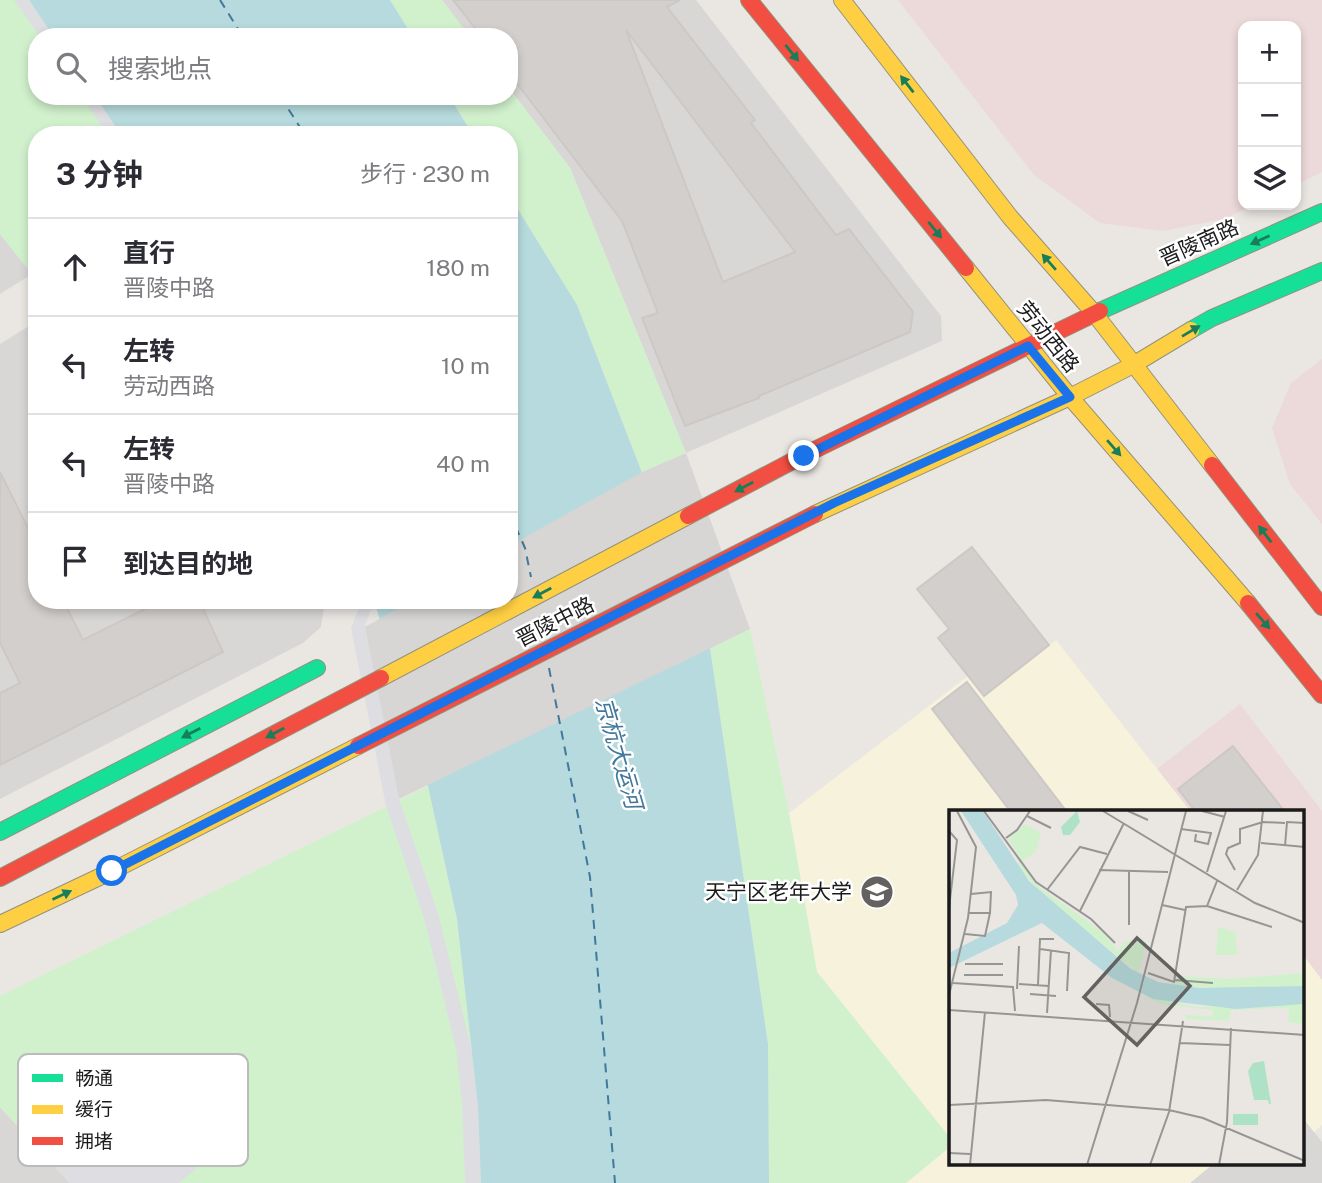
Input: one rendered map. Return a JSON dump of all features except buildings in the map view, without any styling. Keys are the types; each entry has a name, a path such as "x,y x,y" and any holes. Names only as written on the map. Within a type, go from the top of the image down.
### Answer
{"main road":[{"name":"劳动西路","path":"750,0 1028,346 1275,634 1322,695"},
{"path":"842,0 1010,217 1094,313 1322,607"},
{"name":"晋陵南路","path":"1094,313 1322,212"},
{"path":"1133,365 1212,318 1322,271"},
{"name":"晋陵中路","path":"518,605 804,456 1094,313"},
{"name":"晋陵中路","path":"0,924 112,871 352,750 834,503 1070,397 1133,365"},
{"name":"晋陵中路","path":"0,878 511,609"},
{"path":"0,832 317,668"}],"shaded area":[{"path":"14,0 29,0 48,28 34,28"},
{"path":"442,0 696,0 941,316 942,341 686,453 570,168 518,100 518,28 463,28"},
{"path":"898,0 1322,0 1322,172 1301,182 1301,21 1238,21 1238,210 1243,210 1224,219 1163,231 1100,223 1034,175"},
{"path":"87,105 101,105 115,126 102,126"},
{"path":"0,234 28,269 28,276 0,294"},
{"path":"28,327 28,609 324,609 321,627 303,643 0,799 0,344"},
{"path":"1322,359 1322,524 1290,484 1272,428 1291,383"},
{"path":"358,609 374,609 370,611 365,627 399,799 438,913 472,1051 478,1106 481,1183 465,1183 462,1103 456,1049 424,918 386,806 351,628"},
{"name":"天宁区老年大学","path":"1056,640 1189,810 949,810 949,1137 817,972 789,813 968,676 984,696"},
{"path":"1240,704 1322,811 1322,980 1304,956 1304,810 1189,810 1157,769"},
{"path":"1304,956 1322,980 1322,1125 1314,1132 1304,1119"},
{"path":"0,1107 18,1127 18,1166 54,1166 70,1183 0,1183"},
{"path":"1304,1119 1322,1142 1322,1183 1190,1183 1211,1166 1304,1166"},
{"path":"949,1148 949,1166 1211,1166 1190,1183 906,1183"},
{"path":"54,1166 199,1166 179,1183 70,1183"}],"green space":[{"path":"0,0 29,0 48,28 28,28 28,105 101,105 115,126 28,126 28,269 0,234"},
{"path":"390,0 442,0 463,28 407,28"},
{"path":"518,100 570,168 686,453 642,472 577,305 518,210 518,126 467,126 455,105 518,105"},
{"path":"750,629 789,813 817,972 949,1137 949,1148 906,1183 769,1183 768,1044 710,648"},
{"path":"428,786 457,919 478,1106 481,1183 70,1183 54,1166 248,1166 248,1054 18,1054 18,1127 0,1107 0,996"}],"water":[{"path":"29,0 390,0 407,28 48,28"},
{"path":"101,105 455,105 467,126 115,126"},
{"name":"京杭大运河","path":"518,210 577,305 710,648 768,1044 769,1183 481,1183 478,1106 457,919 428,786 377,609 518,609"}],"pier":[{"path":"686,453 750,629 399,799 365,627 397,609 518,609 518,541 642,472"}],"ferry route":[{"path":"220,0 237,28"},
{"path":"286,105 299,126"},
{"path":"518,532 525,548 531,577"},
{"path":"539,617 542,632"},
{"path":"549,668 590,877 615,1183"}],"traffic: fast":[{"path":"1100,311 1322,212"},
{"path":"1191,330 1212,318 1322,271"},
{"path":"0,832 317,668"}],"traffic: slow":[{"path":"842,0 1010,217 1094,313 1212,465"},
{"path":"966,268 1070,397 1248,603"},
{"path":"815,514 1070,397 1133,365 1191,330"},
{"path":"518,606 688,516"},
{"path":"381,678 512,609"},
{"path":"0,924 112,871 358,746"}],"traffic: jam":[{"path":"749,0 966,268"},
{"path":"688,516 804,455 1100,311"},
{"path":"1212,465 1322,607"},
{"path":"358,746 815,514"},
{"path":"1248,603 1322,695"},
{"path":"0,878 381,678"}],"place":[{"name":"天宁区老年大学","path":"877,892"}],"route":[{"path":"112,871 834,503 1070,397 1028,346 804,456"}]}
